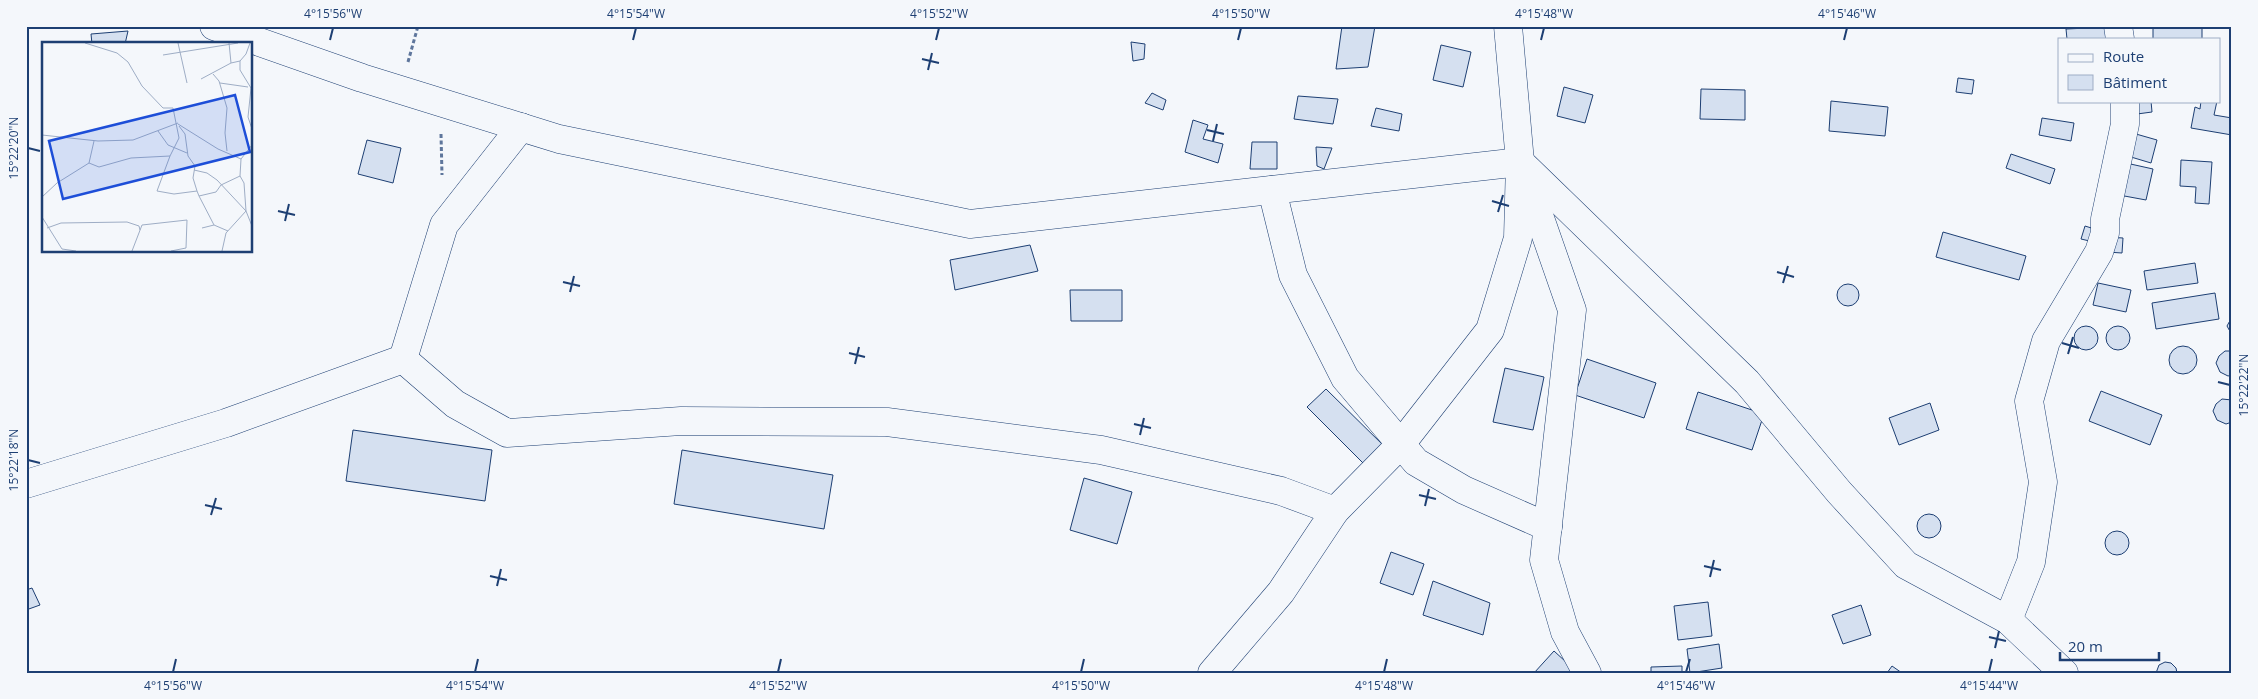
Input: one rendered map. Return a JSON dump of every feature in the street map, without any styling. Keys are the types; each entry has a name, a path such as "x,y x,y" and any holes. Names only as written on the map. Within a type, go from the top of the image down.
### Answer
{"street":[{"path":"214,26 362,78 559,139 970,224 1520,162"},
{"path":"1212,673 1281,592 1335,512 1401,444 1490,330 1518,238 1520,162 1508,26"},
{"path":"2008,620 2031,562 2043,482 2029,401 2046,341 2099,252 2105,233 2105,219 2125,124 2125,102"},
{"path":"403,359 444,225 521,127"},
{"path":"1520,162 1572,310 1544,560 1566,632 1587,673"},
{"path":"1520,162 1747,382 1839,492 1906,564 2008,620 2064,673"},
{"path":"1272,190 1292,275 1345,378 1416,462 1464,490 1548,528"},
{"path":"26,484 226,423 403,359"},
{"path":"403,359 455,404 508,433 681,421 887,422 1101,450 1281,491 1335,512"}],"building":[{"path":"1342,26 1375,26 1368,67 1336,69"},
{"path":"2153,26 2202,26 2202,38 2153,38"},
{"path":"2110,27 2111,38 2067,38 2066,29"},
{"path":"128,31 125,42 92,42 91,34"},
{"path":"1131,42 1145,44 1144,59 1133,61"},
{"path":"1441,45 1471,52 1463,87 1433,80"},
{"path":"1958,78 1974,80 1972,94 1956,92"},
{"path":"1564,87 1593,95 1585,123 1557,116"},
{"path":"1701,89 1745,90 1745,120 1700,119"},
{"path":"1152,93 1166,100 1163,110 1145,103"},
{"path":"1298,96 1338,99 1333,124 1294,119"},
{"path":"1831,101 1888,107 1885,136 1829,131"},
{"path":"2136,102 2151,102 2152,112 2137,114"},
{"path":"2201,102 2217,102 2214,115 2232,118 2232,135 2191,128 2195,107 2200,109"},
{"path":"1376,108 1402,114 1399,131 1371,126"},
{"path":"2042,118 2074,123 2071,141 2039,135"},
{"path":"1193,120 1208,125 1203,139 1223,144 1218,163 1185,152"},
{"path":"2136,134 2157,140 2151,163 2131,157"},
{"path":"367,140 401,148 393,183 358,174"},
{"path":"1252,142 1277,142 1277,169 1250,169"},
{"path":"1316,147 1332,148 1324,169 1317,166"},
{"path":"2011,154 2055,169 2050,184 2006,168"},
{"path":"2181,160 2212,162 2209,204 2195,203 2196,187 2180,186"},
{"path":"2126,163 2153,169 2146,200 2119,195"},
{"path":"2085,226 2101,231 2098,243 2081,239"},
{"path":"1943,232 2026,256 2019,280 1936,257"},
{"path":"2108,237 2123,238 2122,253 2107,252"},
{"path":"1030,245 1038,271 955,290 950,260"},
{"path":"2195,263 2198,283 2147,290 2144,271"},
{"path":"2098,283 2131,290 2126,312 2093,305"},
{"path":"1848,284 1858,291 1859,295 1852,305 1848,306 1838,299 1837,295 1844,285"},
{"path":"1070,290 1122,290 1122,321 1071,321"},
{"path":"2215,293 2219,319 2156,329 2152,303"},
{"path":"2232,317 2232,335 2227,326"},
{"path":"2086,326 2095,329 2098,338 2095,347 2086,350 2077,347 2074,338 2077,329"},
{"path":"2118,326 2127,329 2130,338 2127,347 2118,350 2109,347 2106,338 2109,329"},
{"path":"2183,346 2193,350 2197,360 2193,370 2183,374 2173,370 2169,360 2173,350"},
{"path":"2225,351 2232,351 2232,375 2228,376 2220,372 2216,363 2219,356"},
{"path":"1587,359 1656,383 1644,418 1575,395"},
{"path":"1505,368 1544,377 1533,430 1493,422"},
{"path":"1326,389 1386,448 1367,467 1307,407"},
{"path":"2101,391 2162,415 2150,445 2089,421"},
{"path":"1698,392 1764,414 1752,450 1686,429"},
{"path":"2222,399 2232,400 2232,422 2226,424 2217,420 2213,411 2216,404"},
{"path":"1930,403 1939,430 1899,445 1889,418"},
{"path":"353,430 492,450 485,501 346,481"},
{"path":"682,450 833,475 824,529 674,504"},
{"path":"1084,478 1132,492 1117,544 1070,530"},
{"path":"1929,514 1938,517 1941,526 1938,535 1929,538 1920,535 1917,526 1920,517"},
{"path":"2117,531 2125,535 2129,543 2125,551 2117,555 2109,551 2105,543 2109,535"},
{"path":"1391,552 1424,564 1413,595 1380,583"},
{"path":"1433,581 1490,603 1483,635 1423,615"},
{"path":"32,588 40,605 26,610 26,590"},
{"path":"1708,602 1712,636 1678,640 1674,606"},
{"path":"1861,605 1871,635 1843,644 1832,615"},
{"path":"1719,644 1722,668 1690,673 1687,649"},
{"path":"1554,651 1578,673 1534,673"},
{"path":"2165,662 2171,663 2176,668 2177,673 2156,673 2159,665"},
{"path":"1682,666 1682,673 1651,673 1651,667"},
{"path":"1892,666 1902,673 1887,673"}]}
